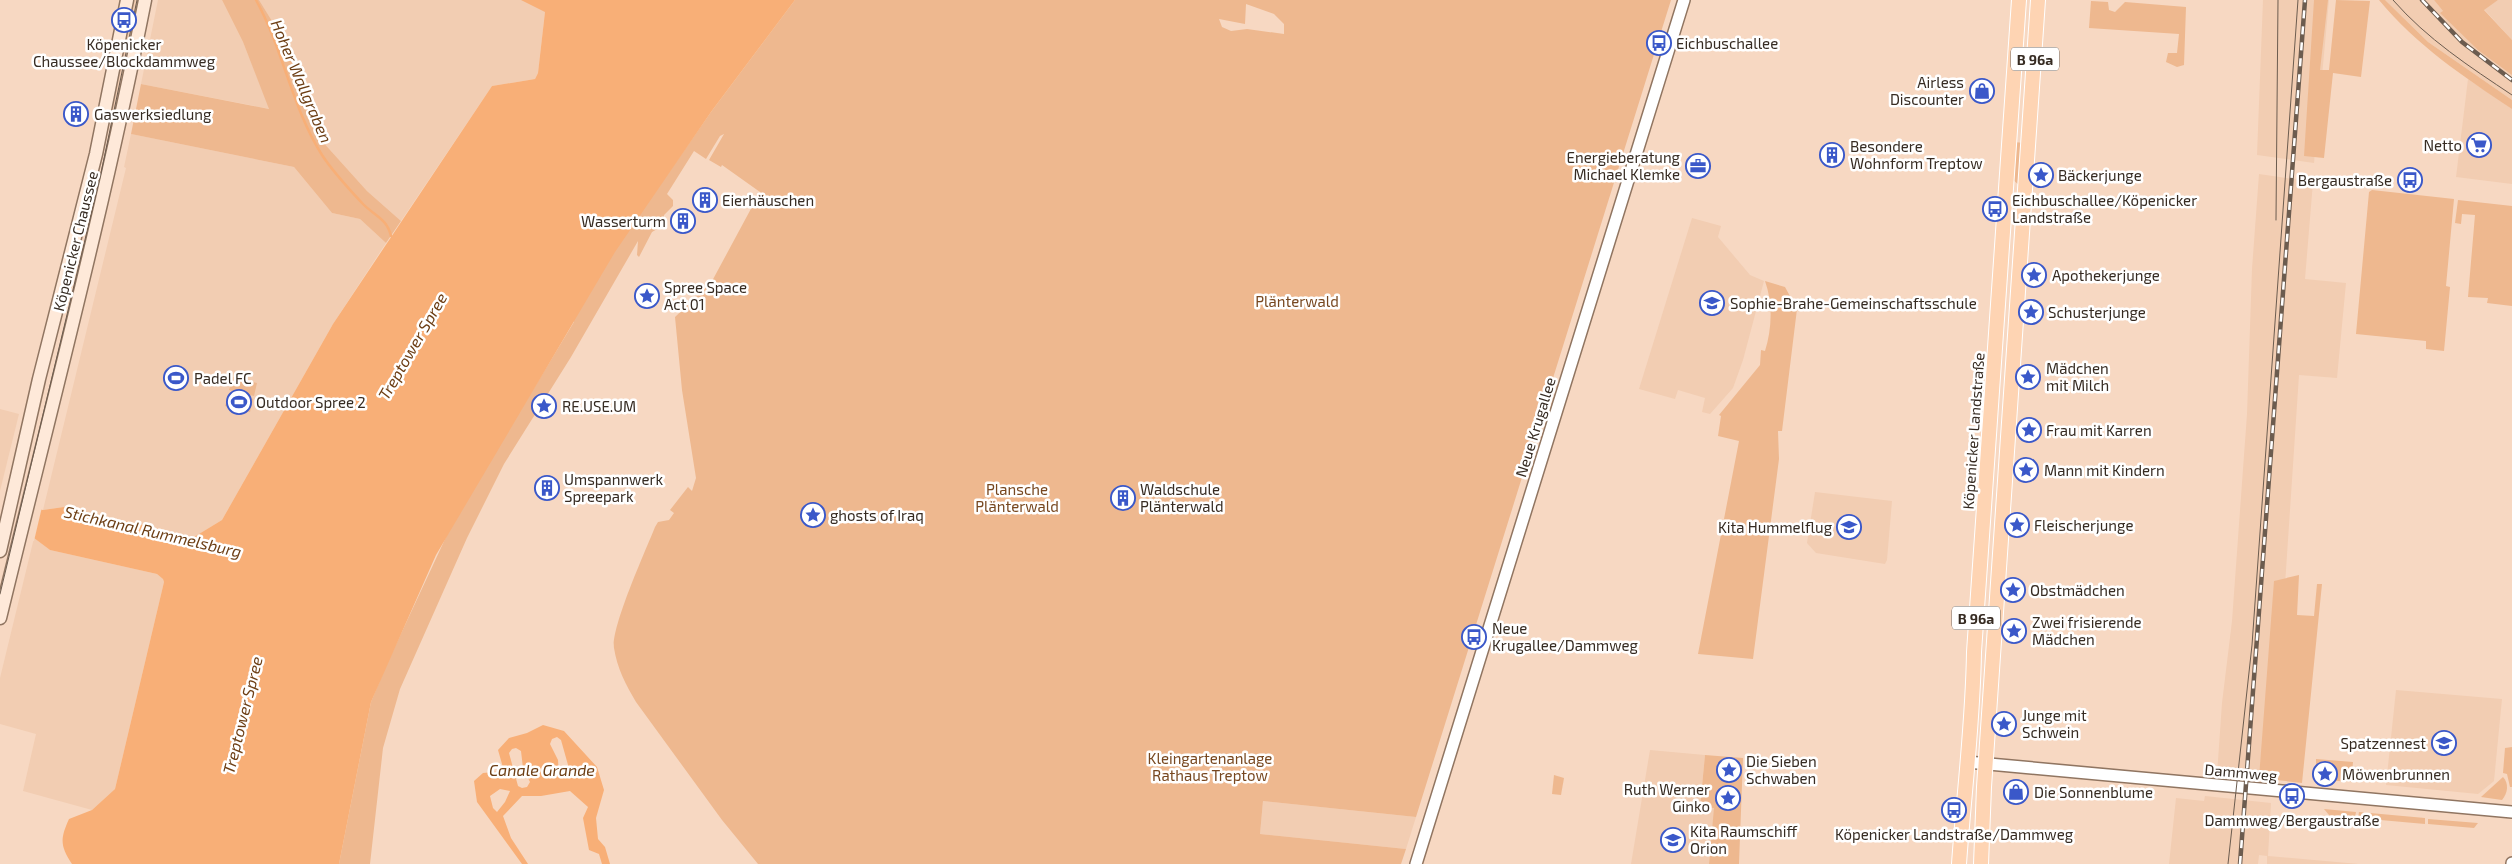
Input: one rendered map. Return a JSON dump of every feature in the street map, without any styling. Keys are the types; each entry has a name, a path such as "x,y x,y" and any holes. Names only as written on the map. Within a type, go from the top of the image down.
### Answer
{"main road":[{"name":"Köpenicker Chaussee","path":"1,549 39,379 96,154 127,0"},
{"name":"Köpenicker Chaussee","path":"0,618 63,368 72,319 118,134 145,0"},
{"name":"Köpenicker Landstraße","path":"1959,864 2020,0"},
{"name":"B 96a","path":"1981,864 1986,763 2038,0"}],"street":[{"name":"Neue Krugallee","path":"1416,864 1684,0"},
{"name":"Dammweg","path":"1967,762 2512,812"}],"shaded area":[{"path":"131,0 140,0 117,114 110,111"},
{"path":"158,0 222,0 243,42 270,109 141,84"},
{"path":"259,0 548,0 538,73 535,79 492,86 401,221 367,191 322,141 285,42"},
{"path":"2263,0 2329,0 2314,163 2257,155"},
{"path":"2385,0 2434,0 2443,11 2512,67 2512,100 2428,42"},
{"path":"2498,0 2512,0 2512,40 2484,9"},
{"path":"2468,79 2512,109 2512,184 2456,177"},
{"path":"131,134 294,167 332,213 360,219 386,243 333,324 222,520 194,537 64,507 43,510 126,168 124,167"},
{"path":"2259,174 2313,182 2305,279 2346,283 2337,378 2299,375 2272,780 2217,775 2222,703 2232,621 2247,414 2252,269"},
{"name":"Sophie-Brahe-Gemeinschaftsschule","path":"1692,218 1721,226 1718,237 1750,275 1764,281 1743,360 1733,388 1710,414 1702,412 1705,398 1678,390 1675,399 1639,389"},
{"path":"0,409 19,414 0,491"},
{"name":"Kita Hummelflug","path":"1815,492 1892,501 1887,560 1885,564 1816,553 1807,543"},
{"path":"34,538 50,550 157,574 164,582 115,789 92,810 23,791 36,734 0,724 0,678"},
{"name":"Spatzennest","path":"2396,690 2502,699 2494,781 2478,794 2386,785"},
{"path":"1650,750 1705,755 1700,806 1715,808 1709,864 1631,864"},
{"path":"2205,796 2271,803 2268,856 2359,864 2267,864 2267,856 2259,855 2258,864 2169,864 2176,798 2204,801"},
{"path":"1263,801 1416,817 1406,849 1260,834"}],"green space":[{"path":"222,0 259,0 285,42 322,141 367,191 401,221 386,243 360,219 332,213 294,167 131,134 141,84 269,109 243,42"},
{"name":"Plänterwald","path":"795,0 1671,0 1416,817 1263,801 1260,834 1406,849 1401,864 758,864 722,820 636,702 622,676 614,648 623,607 655,527 658,522 669,520 674,513 670,510 688,487 692,491 696,478 682,390 675,317 711,283 760,192 722,165 721,167 709,160 724,134 720,136 706,159 694,151 667,194 673,200 673,206 664,215 664,225 652,232 639,257 637,255 638,241 571,357 504,464 467,538 400,689 383,748 370,864 339,864 371,702 453,522 574,322 572,313 647,188 660,185 711,112","holes":["1246,4 1274,14 1284,24 1284,34 1247,29 1231,31 1222,27 1219,19 1245,24"]},
{"path":"2314,0 2328,0 2320,70 2329,70 2336,0 2370,1 2361,77 2333,73 2324,158 2304,156"},
{"path":"2379,0 2385,0 2428,42 2512,100 2512,109 2425,46"},
{"path":"2434,0 2498,0 2484,10 2512,40 2512,75 2478,50 2440,13 2443,11"},
{"path":"2091,1 2108,2 2109,10 2115,12 2125,2 2186,7 2184,65 2177,67 2166,62 2168,53 2177,53 2179,34 2089,28"},
{"path":"2014,142 2024,143 2021,187 2011,178"},
{"path":"2372,190 2454,199 2446,286 2450,287 2444,351 2426,349 2426,341 2356,334 2369,192"},
{"path":"2458,200 2512,206 2512,306 2487,303 2488,298 2468,297 2475,215 2462,214 2461,224 2455,223"},
{"path":"1765,281 1785,287 1797,309 1782,431 1778,431 1779,459 1753,659 1698,654 1739,441 1718,436 1721,416 1719,415 1760,365 1761,350 1765,351 1771,316 1768,289"},
{"path":"233,377 257,383 254,396 229,390"},
{"name":"Outdoor Spree 2","path":"229,393 253,399 250,412 225,406"},
{"path":"2299,575 2297,615 2314,616 2317,584 2322,584 2302,783 2259,778 2274,581"},
{"path":"2512,747 2512,787 2510,787 2507,774 2503,773 2505,748"},
{"path":"1705,755 1743,758 1739,864 1709,864 1714,808 1700,807"},
{"path":"2316,759 2353,762 2351,782 2326,780 2327,772 2321,772 2321,766 2316,765"},
{"path":"1554,775 1564,778 1561,795 1552,794"},
{"path":"2503,777 2507,788 2502,800 2481,797"},
{"path":"2324,809 2356,812 2355,817 2329,815"},
{"path":"2359,812 2425,818 2425,824 2358,818"},
{"path":"2428,819 2478,823 2474,828 2428,824"}],"water":[{"path":"521,0 795,0 711,112 615,252 436,555 371,702 339,864 72,864 63,847 64,832 69,819 92,810 115,789 164,582 157,574 50,550 34,538 0,500 43,510 64,507 194,537 222,520 333,324 492,86 535,79 538,73 545,12"},
{"name":"Canale Grande","path":"543,725 564,731 597,767 604,790 596,818 598,839 605,847 610,864 602,864 599,854 589,850 583,818 588,807 570,791 541,796 522,796 503,816 511,838 528,864 522,864 477,802 474,781 483,773 504,771 498,750 509,738 527,733","holes":["557,737 561,740 570,772 568,776 563,777 559,775 558,760 550,744 552,739","516,748 521,751 523,768 530,782 527,787 522,788 518,786 509,753 512,749","500,789 510,791 505,802 497,812 493,808 490,796"]}],"pier":[{"path":"0,497 42,507 34,541 0,532"}],"waterway":[{"name":"Hoher Wallgraben","path":"256,0 273,38 303,118 322,155 336,174 366,207 383,221 391,236"}],"tram line":[{"path":"0,594 101,173 137,0"},
{"path":"2276,220 2278,0"},
{"path":"2228,864 2252,645 2298,0"},
{"path":"2393,0 2435,40 2512,95"}],"railway":[{"path":"2240,864 2305,0"},
{"path":"2422,0 2462,42 2512,80"}],"place":[{"name":"Köpenicker Chaussee/Blockdammweg","path":"124,20"},
{"name":"Eichbuschallee","path":"1659,43"},
{"name":"Airless Discounter","path":"1982,91"},
{"name":"Gaswerksiedlung","path":"76,114"},
{"name":"Netto","path":"2479,145"},
{"name":"Besondere Wohnform Treptow","path":"1832,155"},
{"name":"Energieberatung Michael Klemke","path":"1698,166"},
{"name":"Bäckerjunge","path":"2041,175"},
{"name":"Bergaustraße","path":"2410,180"},
{"name":"Eierhäuschen","path":"705,200"},
{"name":"Eichbuschallee/Köpenicker Landstraße","path":"1995,209"},
{"name":"Wasserturm","path":"683,221"},
{"name":"Apothekerjunge","path":"2034,275"},
{"name":"Spree Space Act 01","path":"647,296"},
{"name":"Sophie-Brahe-Gemeinschaftsschule","path":"1712,303"},
{"name":"Schusterjunge","path":"2031,312"},
{"name":"Mädchen mit Milch","path":"2028,377"},
{"name":"Padel FC","path":"176,378"},
{"name":"Outdoor Spree 2","path":"239,402"},
{"name":"RE.USE.UM","path":"544,406"},
{"name":"Frau mit Karren","path":"2029,430"},
{"name":"Mann mit Kindern","path":"2026,470"},
{"name":"Umspannwerk Spreepark","path":"547,488"},
{"name":"Waldschule Plänterwald","path":"1123,498"},
{"name":"ghosts of Iraq","path":"813,515"},
{"name":"Fleischerjunge","path":"2017,525"},
{"name":"Kita Hummelflug","path":"1849,527"},
{"name":"Obstmädchen","path":"2013,590"},
{"name":"Zwei frisierende Mädchen","path":"2014,631"},
{"name":"Neue Krugallee/Dammweg","path":"1474,637"},
{"name":"Junge mit Schwein","path":"2004,724"},
{"name":"Spatzennest","path":"2444,743"},
{"name":"Die Sieben Schwaben","path":"1729,770"},
{"name":"Möwenbrunnen","path":"2325,774"},
{"name":"Die Sonnenblume","path":"2016,792"},
{"name":"Dammweg/Bergaustraße","path":"2292,796"},
{"name":"Ruth Werner Ginko","path":"1728,798"},
{"name":"Köpenicker Landstraße/Dammweg","path":"1954,810"},
{"name":"Kita Raumschiff Orion","path":"1673,840"}],"water label":[{"name":"Treptower Spree","path":"412,346"},
{"name":"Stichkanal Rummelsburg","path":"153,531"},
{"name":"Treptower Spree","path":"242,715"}],"park label":[{"name":"Plansche Plänterwald","path":"1017,498"},
{"name":"Kleingartenanlage Rathaus Treptow","path":"1210,766"}]}
